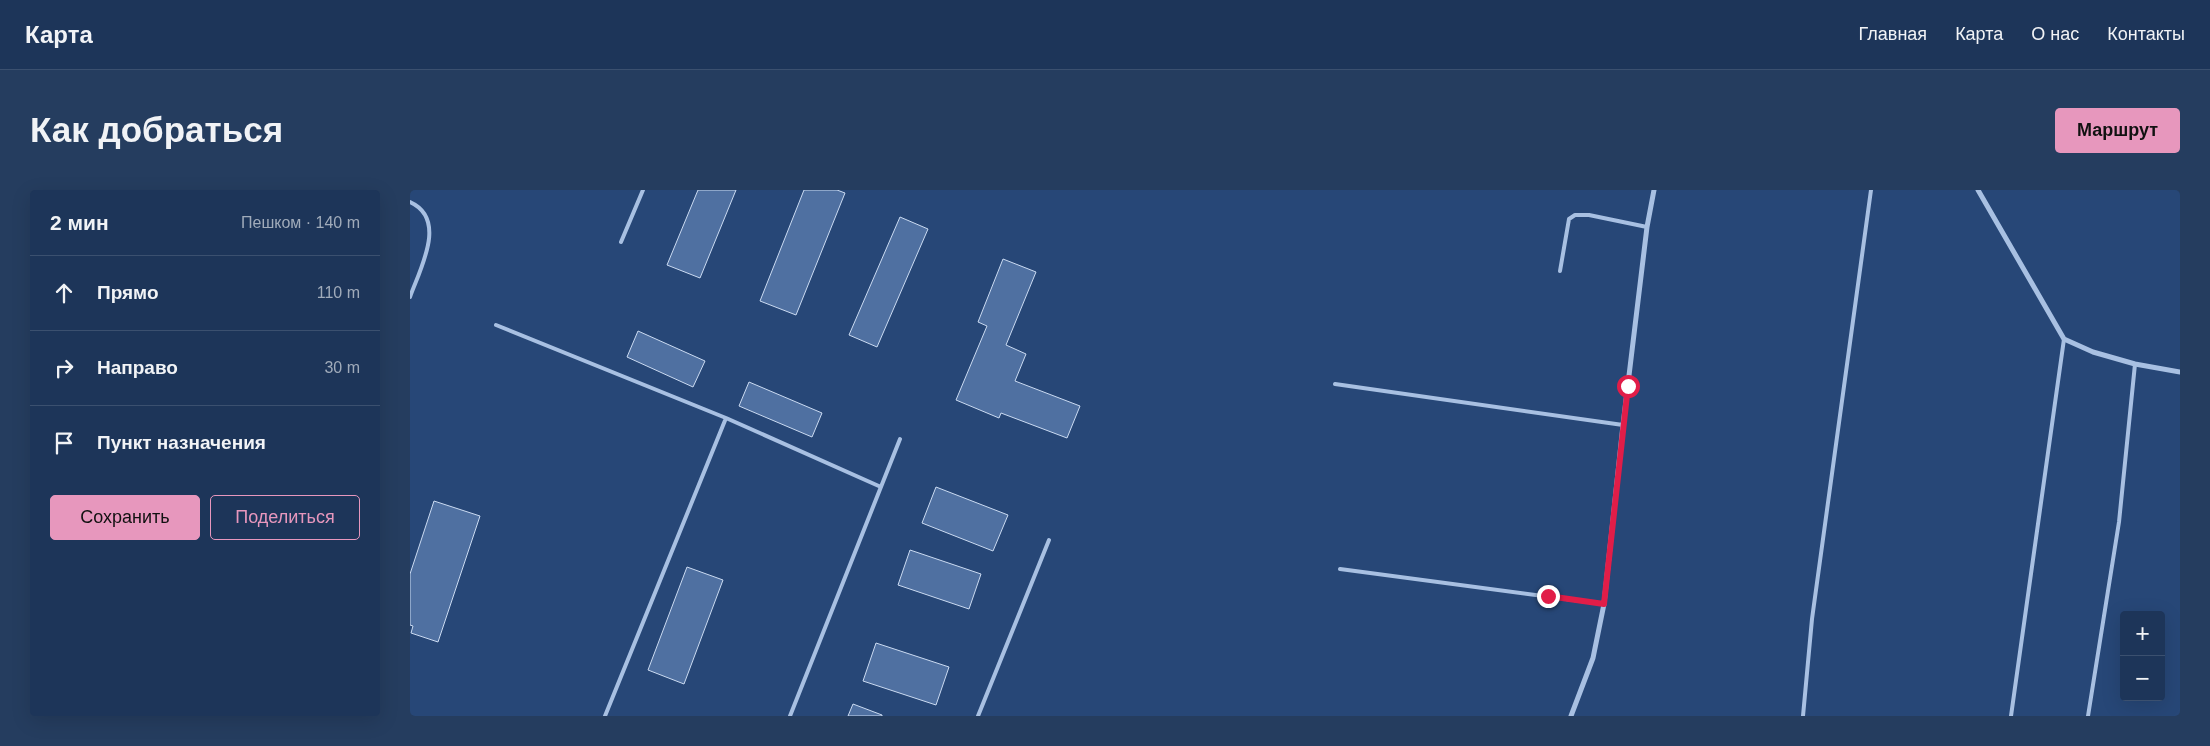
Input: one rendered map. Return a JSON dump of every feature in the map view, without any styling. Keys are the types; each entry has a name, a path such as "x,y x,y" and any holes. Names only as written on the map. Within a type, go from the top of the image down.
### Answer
{"street":[{"path":"1571,716 1593,658 1604,604 1622,425 1647,228 1654,190"},
{"path":"1978,190 2064,339 2093,352 2135,364 2180,372"}],"lane":[{"path":"621,242 643,190"},
{"path":"1802,716 1812,619 1871,190"},
{"path":"410,202 417,205 427,215 430,239 410,297"},
{"path":"1560,271 1569,219 1575,215 1589,215 1647,228"},
{"path":"496,325 726,418 881,487"},
{"path":"2011,716 2064,339"},
{"path":"2088,716 2119,522 2135,364"},
{"path":"1335,384 1622,425"},
{"path":"606,716 726,418"},
{"path":"790,716 900,440"},
{"path":"978,716 1049,540"},
{"path":"1340,569 1604,604"}],"building":[{"path":"698,190 736,190 700,278 667,265"},
{"path":"804,190 837,190 845,193 796,315 760,301"},
{"path":"900,217 928,229 877,347 849,335"},
{"path":"1003,259 1036,272 1006,345 1026,354 1015,381 1080,406 1067,438 1001,413 999,418 956,400 987,326 978,322"},
{"path":"638,331 705,361 693,387 627,357"},
{"path":"749,382 822,413 812,437 739,406"},
{"path":"936,487 1008,515 993,551 922,523"},
{"path":"434,501 480,516 438,642 411,633 413,626 410,625 410,574"},
{"path":"910,550 981,574 969,609 898,585"},
{"path":"687,567 723,580 684,684 648,670"},
{"path":"876,643 949,667 936,705 863,681"},
{"path":"853,704 882,715 882,716 848,716"}],"route":[{"path":"1548,596 1604,604 1622,425 1628,386"}]}
